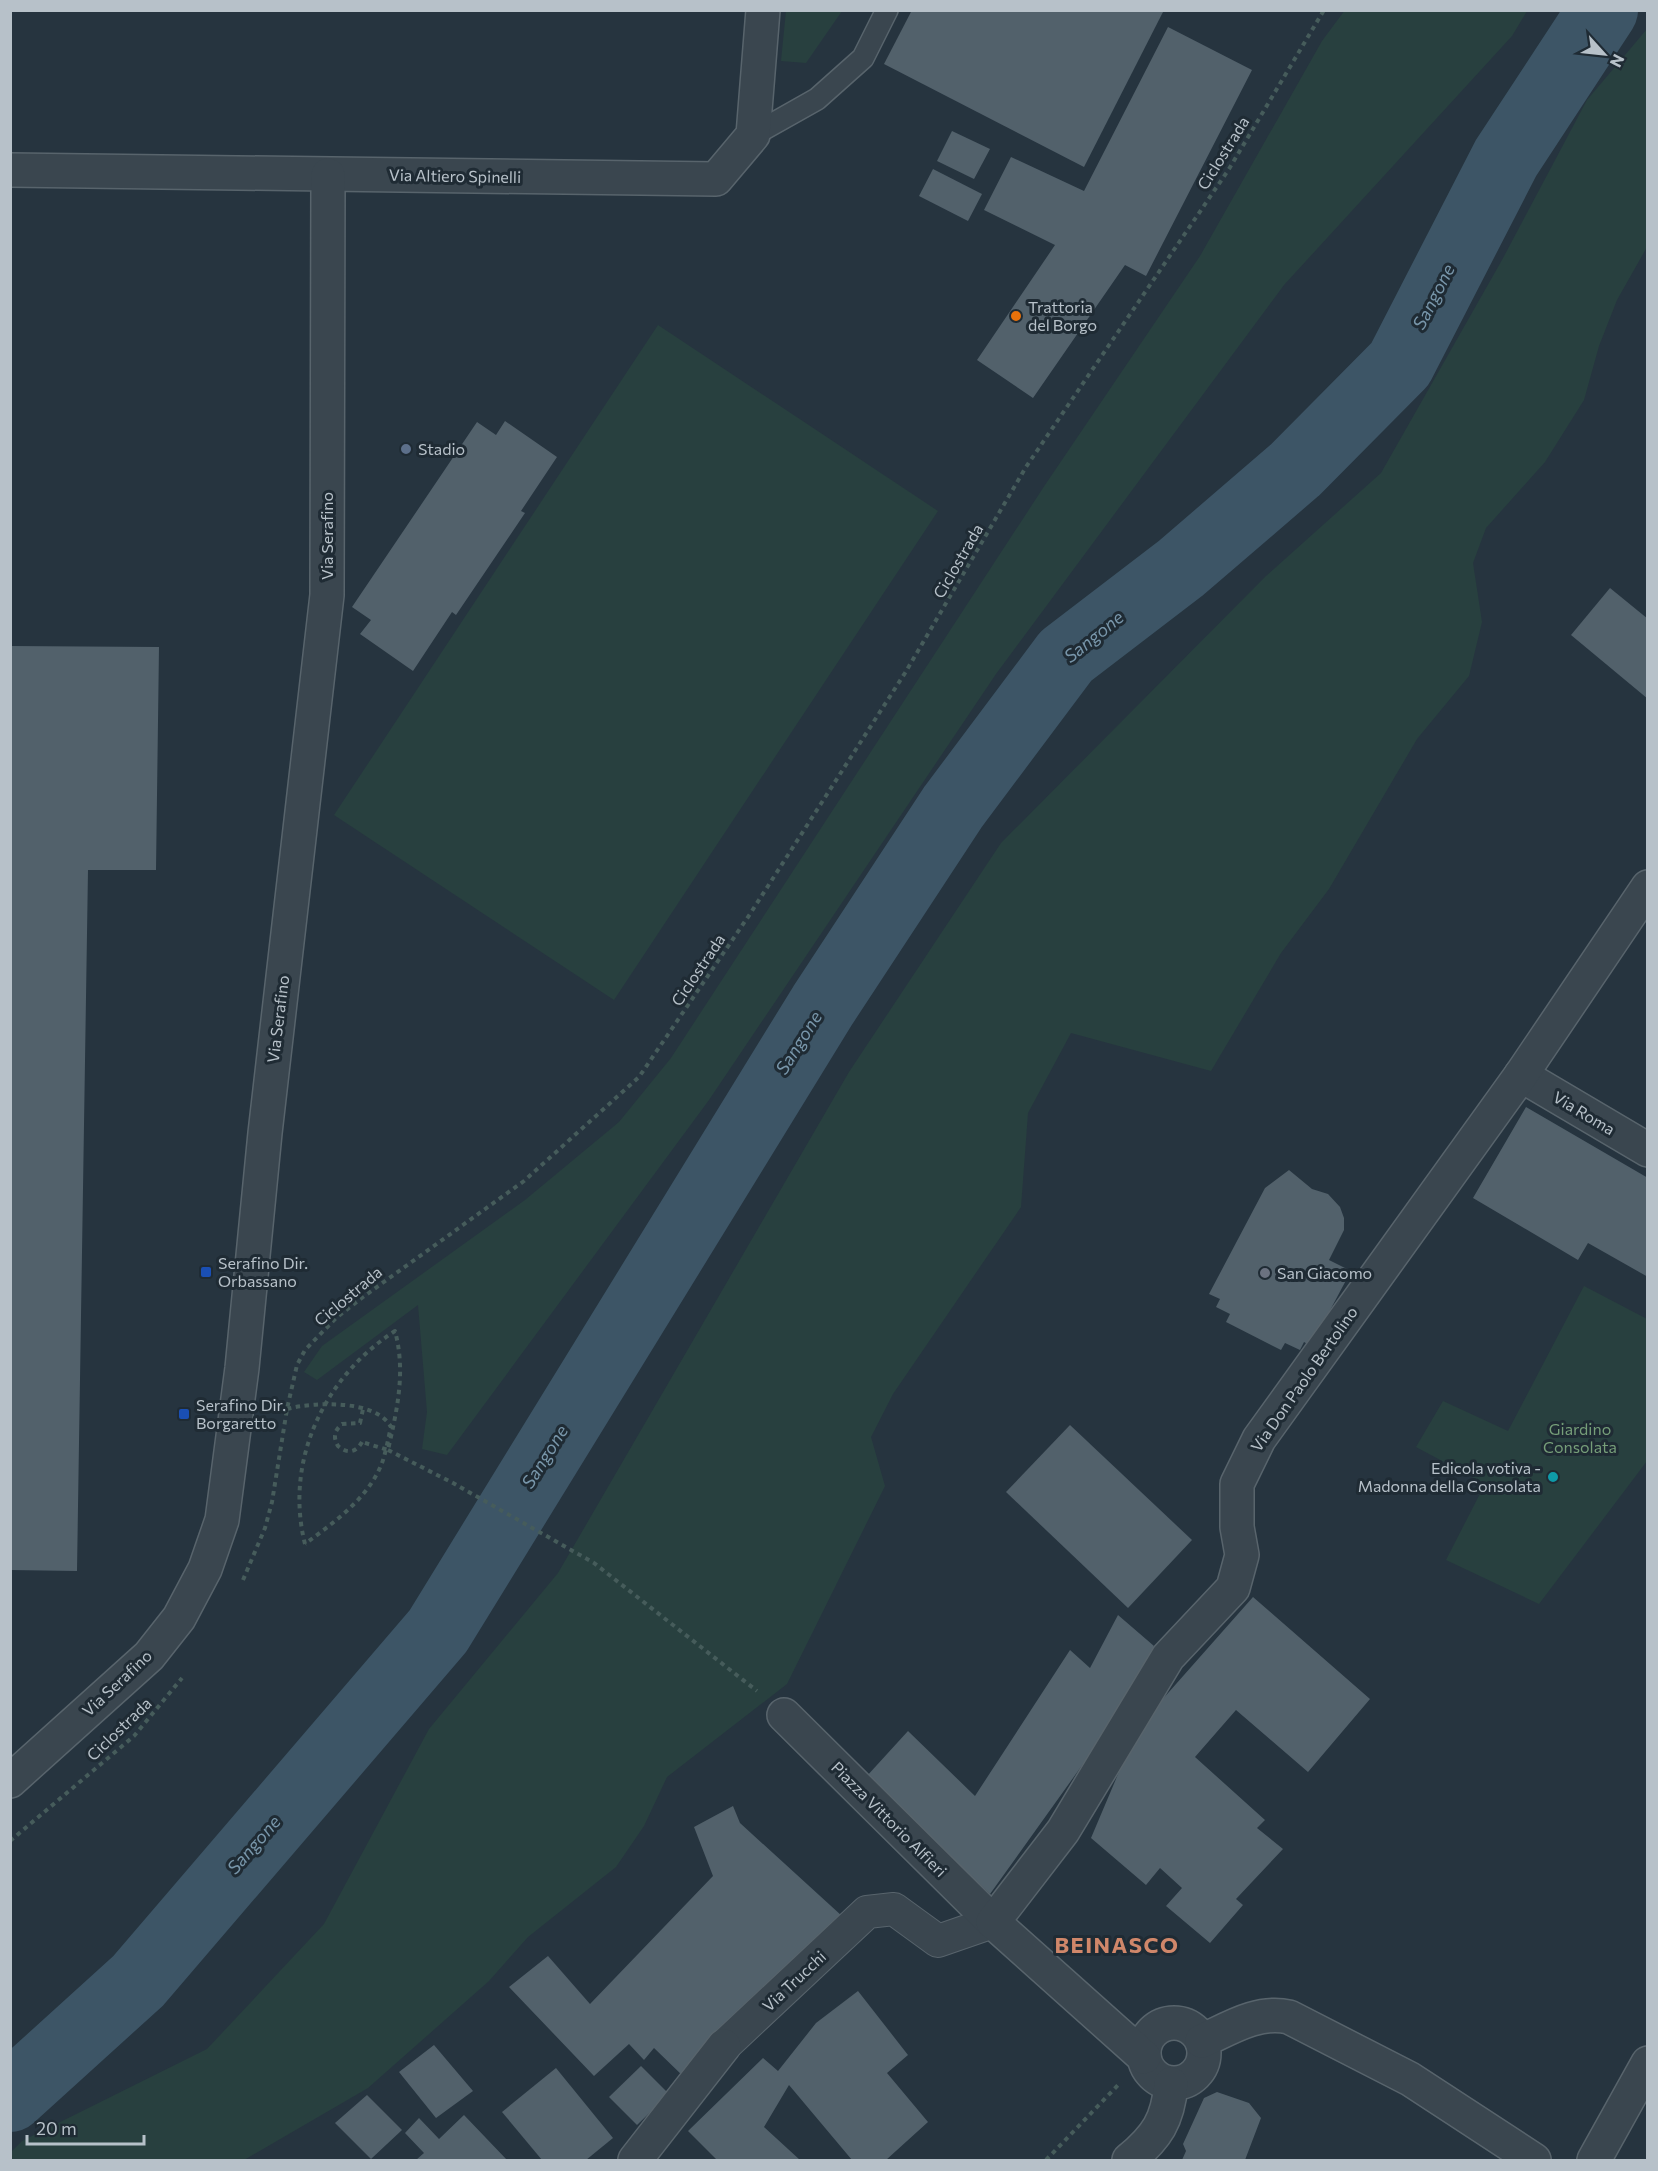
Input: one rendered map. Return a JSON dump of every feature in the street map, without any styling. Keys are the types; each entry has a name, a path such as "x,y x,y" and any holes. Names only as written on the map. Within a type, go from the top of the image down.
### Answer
{"street":[{"path":"753,135 763,10"},
{"name":"Via Altiero Spinelli","path":"10,170 717,179 753,135"},
{"name":"Via Serafino","path":"10,1781 149,1656 184,1608 205,1569 222,1520 242,1368 265,1132 327,595 328,175"},
{"name":"Via Don Paolo Bertolino","path":"993,1922 1063,1831 1168,1657 1233,1588 1242,1555 1237,1527 1237,1484 1259,1439 1521,1075 1647,887"},
{"name":"Via Roma","path":"1521,1075 1647,1150"},
{"name":"Piazza Vittorio Alfieri","path":"784,1715 993,1922 1144,2057"},
{"name":"Via Trucchi","path":"635,2160 724,2046 867,1912 894,1909 938,1941 993,1922"},
{"path":"1202,2040 1258,2016 1274,2014 1290,2017 1410,2079 1534,2160"},
{"path":"1174,2022 1189,2026 1202,2040 1204,2058 1197,2074 1184,2082 1171,2084 1153,2076 1144,2057 1147,2037 1164,2024 1174,2022"},
{"path":"1593,2160 1647,2063"},
{"path":"1129,2160 1162,2126 1167,2115 1171,2084"}],"lane":[{"path":"753,135 817,99 863,58 887,10"}],"path":[{"name":"Ciclostrada","path":"242,1582 270,1511 286,1409 301,1358 313,1341 336,1318 417,1256 524,1181 639,1077 750,915 905,673 1026,467 1229,169 1324,10"},
{"path":"286,1409 306,1404 363,1409 377,1412 386,1418 391,1427 381,1463 358,1500 305,1544 298,1503 299,1481 302,1458 313,1426 327,1400 348,1373 371,1349 395,1331 399,1348 400,1387 388,1450"},
{"path":"363,1409 360,1423 342,1424 335,1433 338,1446 343,1450 356,1450 362,1442 388,1450 453,1483 594,1563 691,1636 784,1715"},
{"name":"Ciclostrada","path":"10,1841 134,1736 161,1707 188,1671"},
{"path":"1046,2160 1144,2057"}],"green space":[{"path":"1345,10 1527,11 1512,36 1284,285 996,674 709,1100 447,1455 422,1449 427,1412 418,1305 317,1380 304,1372 322,1346 525,1200 619,1122 671,1058 1045,485 1200,256 1322,41"},
{"path":"786,11 842,11 806,63 781,61"},
{"path":"1647,29 1647,247 1617,300 1599,346 1584,400 1545,462 1486,528 1473,563 1482,622 1469,676 1417,739 1329,889 1281,953 1211,1071 1071,1033 1028,1113 1021,1207 893,1394 871,1437 885,1486 787,1684 667,1777 644,1826 616,1867 528,1937 489,1981 368,2088 244,2160 11,2160 11,2152 22,2141 207,2049 324,1924 429,1729 558,1573 849,1072 1001,843 1266,576 1381,473 1502,260 1587,100"},
{"path":"658,325 938,511 614,1000 334,815"},
{"name":"Giardino Consolata","path":"1584,1286 1647,1319 1647,1461 1539,1604 1446,1560 1485,1484 1416,1447 1443,1401 1508,1431"}],"building":[{"path":"912,10 1164,10 1084,167 884,64"},
{"path":"1168,27 1252,70 1146,276 1125,265 1033,398 977,360 1055,245 984,210 1011,157 1084,191"},
{"path":"952,131 990,149 974,179 937,161"},
{"path":"933,169 982,194 968,221 919,196"},
{"path":"505,421 557,457 521,511 525,513 456,615 452,612 413,671 360,634 371,620 352,607 477,422 496,435"},
{"path":"1610,588 1648,619 1648,699 1571,635"},
{"path":"10,646 159,647 156,870 88,870 77,1571 10,1570"},
{"path":"1526,1107 1648,1178 1648,1277 1588,1243 1578,1260 1473,1198"},
{"name":"San Giacomo","path":"1289,1170 1312,1189 1328,1194 1340,1207 1344,1218 1344,1230 1329,1260 1351,1271 1311,1346 1304,1342 1300,1350 1285,1343 1281,1350 1226,1322 1230,1314 1216,1307 1220,1299 1209,1294 1265,1188"},
{"path":"1070,1425 1192,1540 1128,1608 1006,1492"},
{"path":"1253,1597 1370,1699 1308,1772 1236,1710 1195,1757 1265,1820 1257,1828 1283,1849 1236,1899 1243,1905 1210,1943 1166,1906 1182,1888 1160,1868 1146,1885 1091,1838 1138,1727"},
{"path":"1118,1615 1154,1646 1131,1697 990,1894 866,1777 908,1731 975,1796 1070,1650 1090,1668"},
{"path":"733,1806 740,1823 842,1916 684,2077 654,2048 644,2060 629,2044 594,2076 509,1987 548,1956 590,2004 713,1876 694,1827"},
{"path":"858,1991 908,2055 887,2073 928,2122 886,2160 852,2160 789,2085 764,2127 800,2160 717,2160 688,2131 763,2058 778,2071 816,2023"},
{"path":"434,2045 473,2091 436,2118 399,2072"},
{"path":"641,2066 669,2094 637,2125 609,2097"},
{"path":"556,2068 613,2138 586,2160 542,2160 502,2112"},
{"path":"1217,2092 1249,2103 1261,2118 1245,2160 1182,2160 1186,2151 1183,2144 1204,2098"},
{"path":"367,2095 402,2130 371,2159 335,2123"},
{"path":"464,2115 507,2160 416,2160 424,2153 405,2133 419,2118 439,2139"}],"waterway":[{"name":"Sangone","path":"10,2097 138,1981 438,1631 823,1005 953,807 1066,656 1181,568 1295,470 1400,364 1506,158 1603,10"}],"place":[{"name":"Trattoria del Borgo","path":"1016,316"},
{"name":"Stadio","path":"406,449"},
{"name":"Serafino Dir. Orbassano","path":"206,1272"},
{"name":"San Giacomo","path":"1265,1273"},
{"name":"Serafino Dir. Borgaretto","path":"184,1414"},
{"name":"Edicola votiva - Madonna della Consolata","path":"1553,1477"}],"district":[{"name":"BEINASCO","path":"1117,1945"}]}
